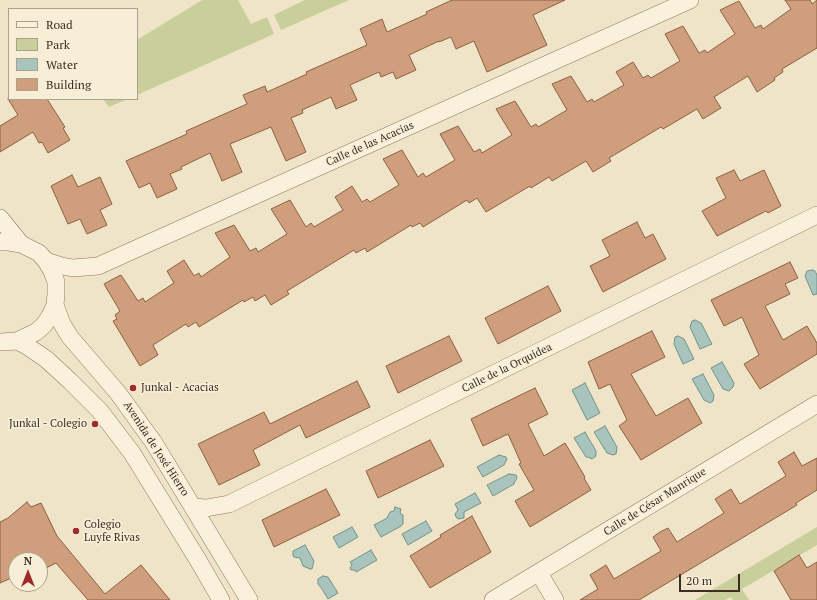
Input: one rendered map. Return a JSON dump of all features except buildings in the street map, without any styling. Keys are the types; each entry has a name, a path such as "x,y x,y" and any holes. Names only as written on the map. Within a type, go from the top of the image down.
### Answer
{"street":[{"name":"Calle de las Acacias","path":"46,261 73,268 98,266 690,0"},
{"name":"Calle de la Orquidea","path":"193,507 206,508 229,504 817,215"},
{"path":"0,218 21,244"},
{"path":"0,242 21,244 39,253 52,271 56,282 55,305 44,325 27,338 17,341 0,342"},
{"name":"Avenida de José Hierro","path":"55,305 62,324 70,338 118,393 154,443 249,600"},
{"name":"Avenida de José Hierro","path":"17,341 46,359 100,412 132,453 221,600"},
{"name":"Calle de César Manrique","path":"493,600 714,465 816,407"},
{"path":"539,573 555,600"}],"green space":[{"path":"202,0 238,0 251,24 267,17 274,34 138,95 138,39"},
{"path":"305,0 349,0 281,30 274,15"},
{"path":"104,100 126,100 109,107"},
{"path":"817,527 817,545 742,589 749,600 733,600 731,597 725,600 695,600"}],"water":[{"path":"807,271 815,271 817,275 817,294 813,295 805,276"},
{"path":"695,320 701,323 712,344 700,349 690,327 692,321"},
{"path":"678,336 684,339 694,359 683,364 674,344 675,337"},
{"path":"722,362 734,383 733,387 729,391 723,389 711,368"},
{"path":"703,374 714,395 713,401 710,403 704,400 692,379"},
{"path":"585,383 600,413 587,420 572,390"},
{"path":"605,426 617,447 616,454 613,455 607,453 594,432"},
{"path":"585,432 596,451 596,456 592,459 586,457 574,438"},
{"path":"499,455 506,457 507,459 504,465 483,477 477,467"},
{"path":"509,474 516,475 517,478 514,484 493,496 487,485"},
{"path":"475,493 481,503 464,512 464,518 458,519 455,514 458,510 455,504"},
{"path":"395,507 401,509 400,513 403,515 403,524 381,537 374,525 387,518 390,512 394,511"},
{"path":"426,521 432,531 408,545 402,534"},
{"path":"352,527 358,537 339,548 333,537"},
{"path":"305,545 314,561 312,569 303,566 300,558 293,556 293,551"},
{"path":"371,550 377,560 356,572 355,570 351,570 350,568 352,565 350,562"},
{"path":"323,576 328,577 338,593 328,599 318,584 318,579"}],"place":[{"name":"Junkal - Acacias","path":"133,388"},
{"name":"Junkal - Colegio","path":"95,424"},
{"name":"Colegio Luyfe Rivas","path":"76,531"}]}
